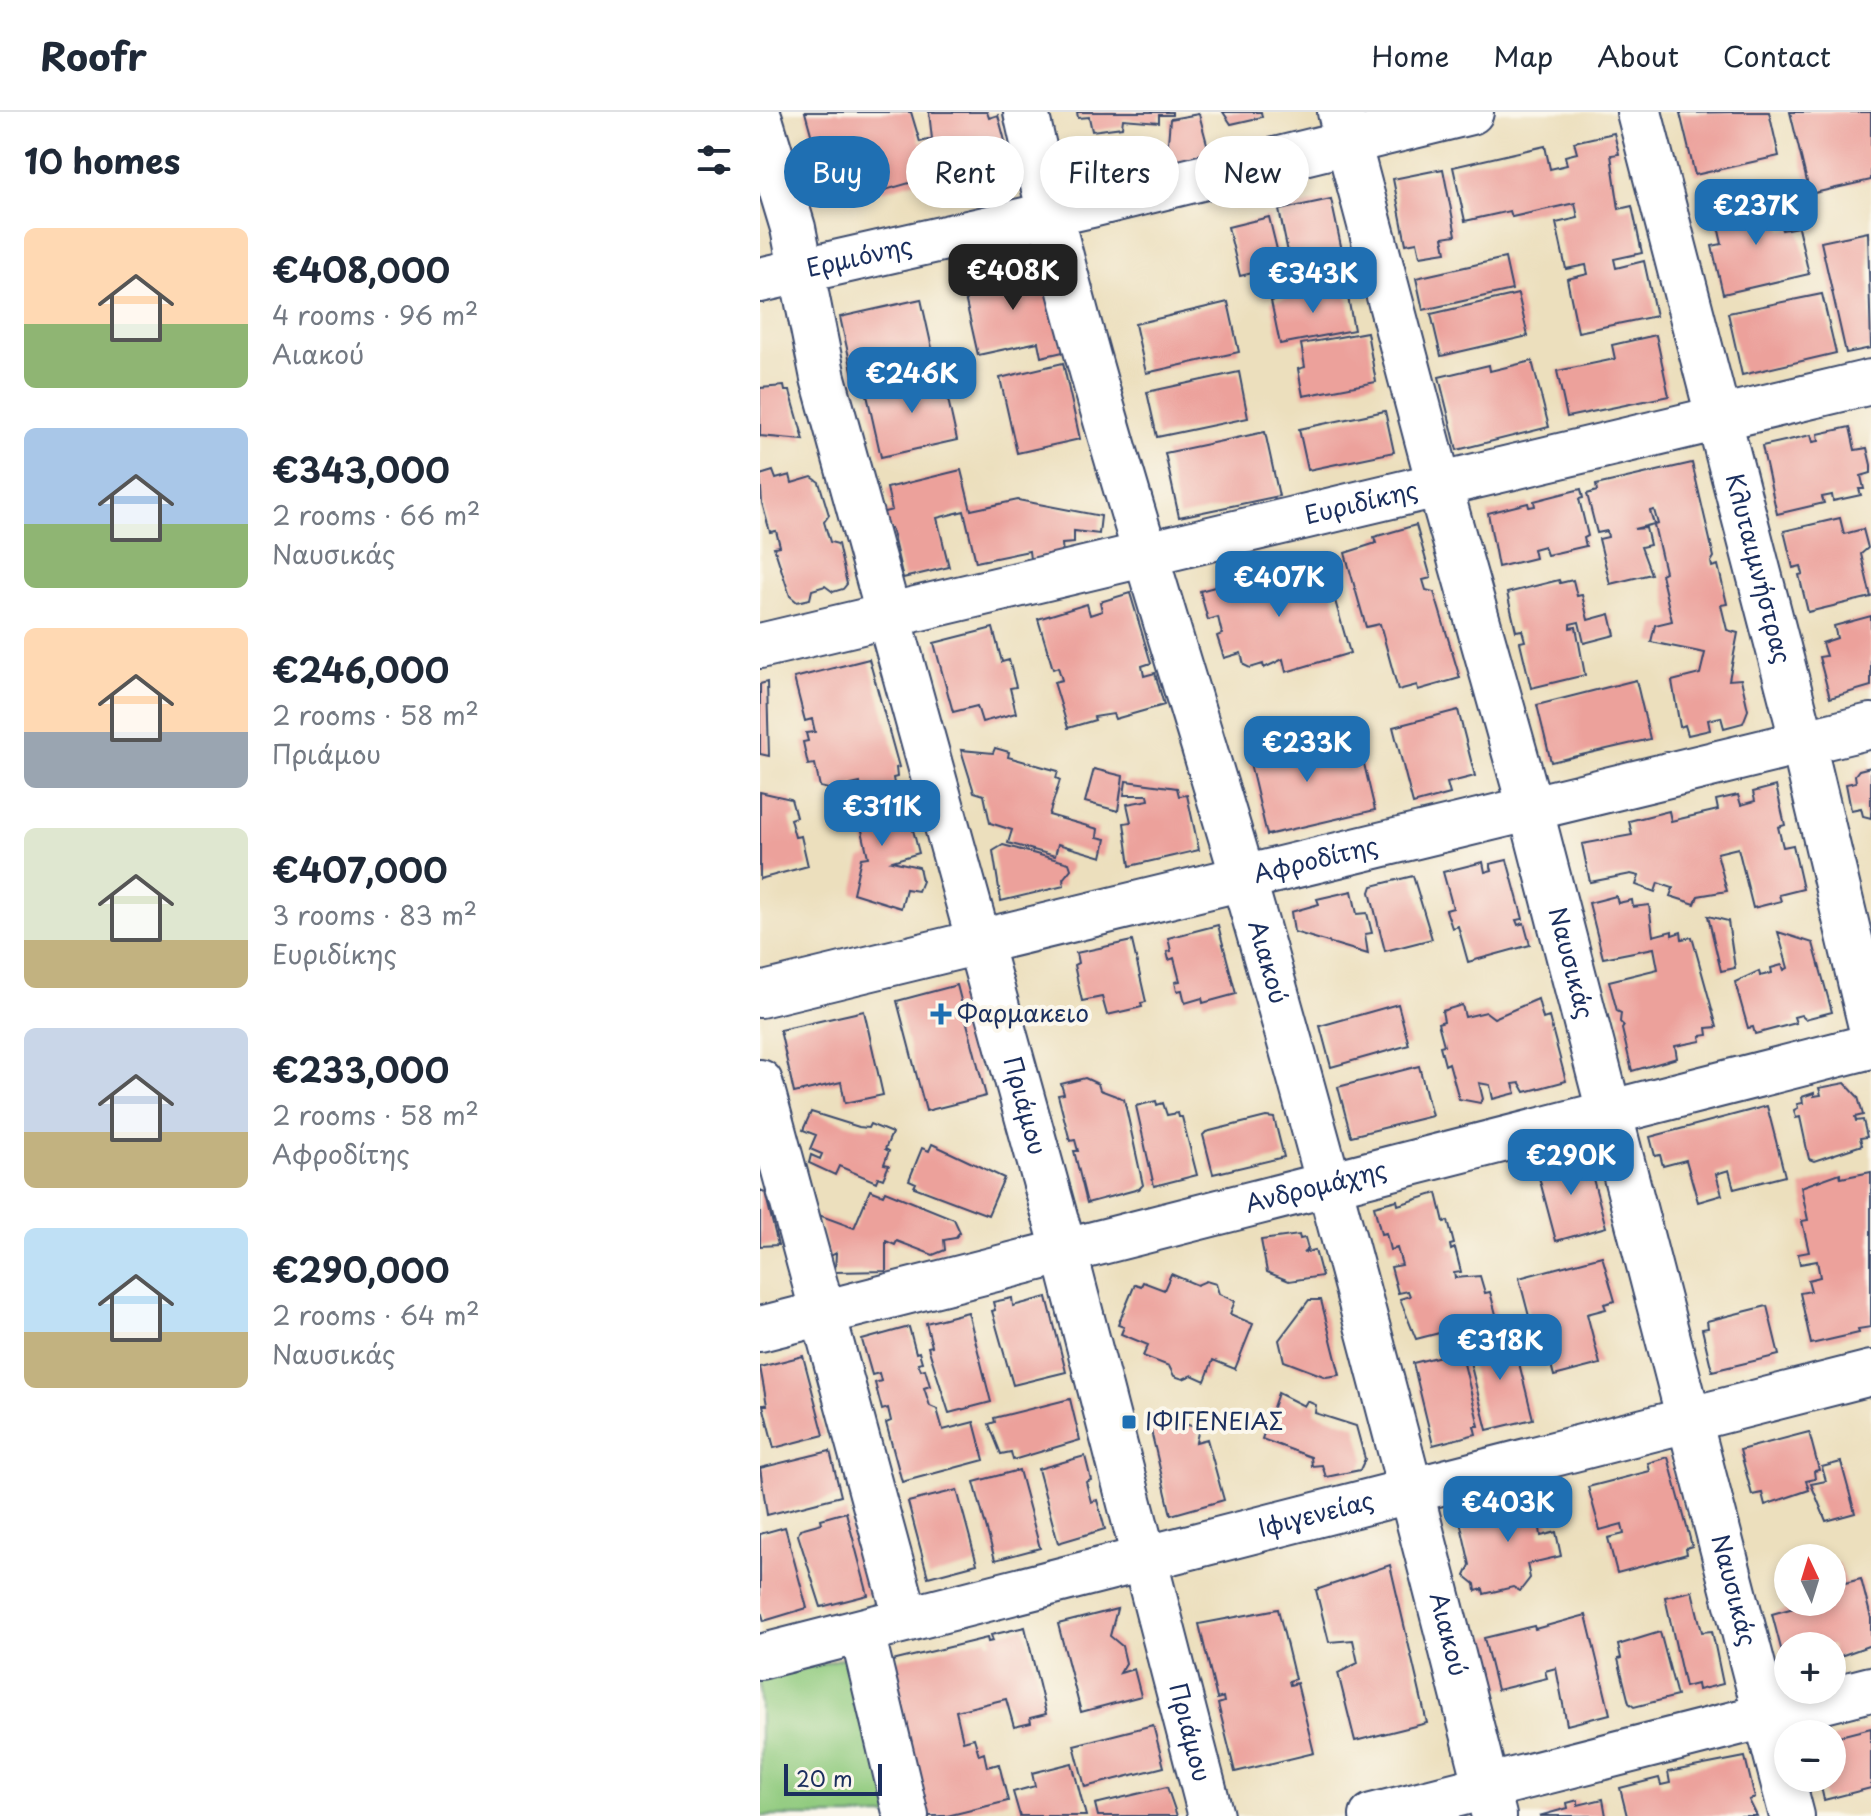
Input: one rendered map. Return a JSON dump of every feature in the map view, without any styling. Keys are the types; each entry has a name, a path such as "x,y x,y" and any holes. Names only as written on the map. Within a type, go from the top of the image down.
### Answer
{"street":[{"name":"Αιακού","path":"1026,112 1049,215 1145,555 1330,1181 1491,1802"},
{"name":"Ερμιόνης","path":"780,276 1049,215 1345,128 1471,112"},
{"name":"Κλυταιμνήστρας","path":"1639,112 1803,743 1871,1027"},
{"name":"Πριάμου","path":"760,119 793,228 780,276 823,378 890,614 1147,1558 1211,1816"},
{"name":"Ναυσικάς","path":"1345,128 1693,1421 1792,1816"},
{"name":"Ευριδίκης","path":"760,646 1871,382"},
{"name":"Αφροδίτης","path":"760,995 1871,726"},
{"name":"Ανδρομάχης","path":"760,1329 1065,1253 1330,1181 1871,1046"},
{"path":"760,1082 906,1618"},
{"name":"Ιφιγενείας","path":"760,1657 1693,1421 1871,1373"},
{"path":"862,1632 906,1816"},
{"path":"1372,1816 1491,1802 1767,1716 1871,1689"}],"green space":[{"path":"859,1654 898,1816 760,1816 760,1680"}],"building":[{"path":"805,112 911,112 918,136 906,136 906,184 890,189 890,136 812,136"},
{"path":"929,112 987,112 989,118 998,115 1004,136 932,136"},
{"path":"1077,112 1172,112 1172,115 1159,115 1159,122 1123,119 1122,127 1092,131 1089,117 1078,118"},
{"path":"1223,112 1261,112 1262,117 1231,124"},
{"path":"1769,112 1779,156 1695,175 1680,113"},
{"path":"1790,112 1871,112 1871,180 1810,194"},
{"path":"1199,114 1205,136 1195,136 1195,159 1179,163 1179,136 1169,136 1170,119"},
{"path":"1614,133 1619,154 1611,155 1619,209 1632,206 1642,253 1614,259 1616,268 1644,261 1656,316 1578,332 1567,279 1588,274 1586,265 1566,269 1556,223 1578,218 1575,203 1512,217 1510,211 1465,221 1453,167 1545,146 1550,169 1567,165 1565,156 1577,153 1574,142"},
{"path":"1443,169 1456,235 1443,237 1446,252 1420,256 1417,242 1406,244 1393,179"},
{"path":"1769,195 1782,230 1798,227 1809,274 1723,294 1712,246 1722,244 1714,208"},
{"path":"1331,199 1344,260 1292,271 1279,210 1309,208 1309,204"},
{"path":"1269,217 1281,266 1240,276 1228,227"},
{"path":"1868,232 1871,348 1846,353 1821,242"},
{"path":"1505,258 1512,290 1423,310 1416,278"},
{"path":"1044,266 1063,352 1041,357 1038,342 978,355 962,284"},
{"path":"1346,286 1354,330 1280,344 1271,301"},
{"path":"1518,294 1528,336 1441,356 1431,314"},
{"path":"1822,294 1836,353 1742,375 1728,313"},
{"path":"921,299 936,366 855,384 840,317"},
{"path":"1228,302 1239,352 1146,373 1135,324"},
{"path":"1367,332 1376,382 1303,396 1298,369 1305,367 1301,344"},
{"path":"1656,335 1669,396 1567,417 1557,371 1615,359 1612,345"},
{"path":"1532,361 1549,427 1457,450 1439,377 1489,365 1490,371"},
{"path":"1063,363 1080,439 1017,453 1000,378"},
{"path":"942,372 957,440 881,457 867,395 874,393 873,388"},
{"path":"1239,372 1248,418 1157,437 1147,392"},
{"path":"784,386 785,391 790,391 804,440 760,436 760,388"},
{"path":"1385,411 1394,452 1308,470 1299,429"},
{"path":"1850,427 1855,450 1867,448 1871,465 1871,473 1861,476 1864,489 1859,489 1861,495 1833,501 1832,495 1822,497 1824,503 1777,514 1762,446 1811,435 1813,442 1819,441 1818,434"},
{"path":"1265,432 1279,496 1179,517 1165,453"},
{"path":"1692,463 1714,557 1712,567 1718,565 1727,604 1721,605 1727,630 1738,633 1729,680 1741,679 1748,710 1743,723 1724,728 1721,717 1708,720 1710,730 1688,735 1685,725 1680,727 1672,681 1700,674 1705,653 1651,642 1655,625 1672,621 1661,574 1665,572 1654,525 1658,524 1654,510 1650,511 1654,524 1634,529 1646,528 1650,545 1641,547 1651,574 1610,584 1599,539 1608,537 1607,531 1597,533 1587,494 1597,491 1596,485"},
{"path":"961,470 971,510 1018,500 1101,516 1099,534 1074,531 1074,543 1062,544 1063,555 1030,559 1029,551 976,562 964,511 937,518 949,567 903,578 891,528 881,531 877,514 892,510 887,488"},
{"path":"773,471 776,479 790,475 792,483 812,477 819,482 829,515 824,522 830,542 838,544 847,584 843,589 833,592 825,586 812,590 810,599 797,602 790,596 774,547 780,546 776,531 770,532 762,503 760,475"},
{"path":"1581,489 1583,498 1579,499 1588,536 1584,538 1586,546 1547,555 1544,546 1533,549 1535,558 1498,567 1488,513 1528,503 1529,507 1535,506 1534,501"},
{"path":"1840,518 1844,534 1863,529 1868,548 1861,554 1871,597 1808,612 1799,575 1803,574 1801,566 1793,568 1784,531"},
{"path":"1416,525 1431,578 1423,580 1426,590 1434,592 1460,678 1418,690 1417,685 1398,690 1380,624 1366,627 1345,553 1376,543 1374,537"},
{"path":"1322,555 1350,653 1286,672 1283,659 1264,668 1263,664 1250,668 1244,665 1241,653 1224,658 1217,636 1222,634 1218,617 1208,620 1200,591 1251,577 1260,578 1263,589 1297,581 1291,563"},
{"path":"1559,580 1560,583 1573,580 1577,596 1582,595 1588,620 1610,614 1615,635 1584,643 1579,622 1570,624 1570,628 1576,627 1585,675 1531,688 1520,642 1525,641 1522,630 1516,631 1507,593"},
{"path":"1130,593 1151,663 1142,666 1144,676 1155,673 1164,705 1115,719 1113,714 1094,717 1095,720 1068,728 1054,682 1062,680 1058,667 1053,669 1038,619 1087,604 1090,615 1102,611 1100,602"},
{"path":"1871,616 1871,686 1830,698 1819,657 1826,656 1822,643 1837,638 1834,626"},
{"path":"993,628 1002,662 1009,660 1016,687 1010,688 1016,713 982,722 977,706 953,712 934,643"},
{"path":"869,659 899,767 896,768 897,777 893,778 896,795 876,799 862,795 860,783 851,785 853,795 820,787 815,764 808,765 803,742 808,741 806,733 815,732 812,719 805,721 794,678"},
{"path":"1636,680 1650,739 1551,762 1537,705"},
{"path":"767,682 769,756 760,754 760,684"},
{"path":"1458,710 1475,776 1447,783 1450,794 1413,804 1393,727"},
{"path":"1309,732 1315,758 1360,747 1375,810 1267,835 1246,747"},
{"path":"995,748 1009,752 1008,757 1058,771 1056,778 1060,780 1049,815 1098,829 1097,837 1106,839 1102,857 1058,844 1055,856 1008,843 1012,830 990,823 984,795 974,792 961,750 993,753"},
{"path":"1871,767 1871,818 1863,816 1861,808 1851,810 1846,784 1856,782 1855,775 1859,770"},
{"path":"1094,769 1123,776 1118,811 1085,802"},
{"path":"1126,781 1177,788 1179,796 1187,795 1199,850 1130,866 1124,823 1131,822 1127,804 1149,800 1148,795 1124,795"},
{"path":"1776,786 1785,825 1778,827 1783,847 1793,845 1803,889 1779,895 1781,901 1753,908 1738,848 1717,853 1727,891 1698,896 1695,904 1670,896 1673,888 1658,883 1655,892 1636,885 1639,876 1631,874 1590,882 1582,844 1632,835 1629,821 1669,811 1671,821 1718,810 1716,800 1738,795 1741,805 1755,801 1753,792"},
{"path":"760,792 791,799 796,817 790,819 795,837 801,836 808,866 760,879"},
{"path":"856,797 880,804 905,799 919,853 892,861 919,867 922,881 918,891 906,889 901,908 853,893 861,858 868,857 861,826 838,830 833,807 837,802"},
{"path":"1003,845 1069,863 1071,869 1063,879 1064,886 1001,901 993,851"},
{"path":"1507,860 1523,919 1516,920 1518,925 1524,923 1530,945 1468,962 1458,926 1452,928 1446,910 1453,908 1443,872 1483,862 1485,872 1492,870 1490,864"},
{"path":"1413,876 1432,939 1385,951 1370,892 1372,886"},
{"path":"1352,891 1357,914 1367,913 1372,933 1365,934 1368,954 1294,932 1291,912 1319,904 1317,899"},
{"path":"1616,896 1618,903 1632,900 1633,907 1649,905 1653,936 1672,931 1672,935 1681,932 1682,939 1692,937 1717,1027 1707,1028 1708,1035 1700,1036 1701,1041 1675,1046 1677,1058 1632,1071 1622,1029 1624,1026 1620,1022 1621,1013 1617,1011 1609,981 1658,969 1654,948 1603,958 1589,903"},
{"path":"1708,916 1728,921 1735,968 1721,971"},
{"path":"1218,925 1236,994 1203,1003 1202,998 1185,1003 1182,990 1177,991 1175,982 1180,981 1174,958 1169,960 1167,952 1171,951 1168,938"},
{"path":"1778,932 1813,943 1832,1012 1805,1019 1801,1015 1794,1017 1796,1023 1755,1034 1753,1027 1748,1028 1735,982 1759,971 1760,976 1772,973 1771,968 1782,965 1784,970 1788,968"},
{"path":"1132,941 1146,1002 1141,1003 1142,1007 1107,1015 1102,997 1082,1001 1074,965 1078,963 1076,953"},
{"path":"957,985 986,1096 926,1111 897,1001"},
{"path":"1538,999 1543,1019 1549,1017 1566,1081 1525,1092 1520,1083 1513,1084 1516,1093 1493,1099 1490,1085 1479,1083 1483,1099 1480,1103 1459,1099 1449,1063 1445,1065 1440,1046 1444,1045 1438,1023 1444,1021 1442,1011 1462,1005 1465,1017 1486,1012 1494,1018"},
{"path":"1398,1004 1409,1045 1331,1067 1320,1026"},
{"path":"864,1011 883,1095 845,1103 841,1082 794,1093 780,1030"},
{"path":"1419,1066 1432,1116 1351,1136 1338,1087"},
{"path":"1085,1078 1098,1084 1100,1090 1124,1099 1143,1185 1139,1189 1087,1203 1074,1151 1078,1151 1075,1140 1070,1141 1058,1095 1064,1094 1061,1084"},
{"path":"1845,1083 1858,1097 1863,1115 1855,1117 1856,1121 1863,1120 1867,1137 1860,1138 1862,1145 1814,1161 1809,1159 1800,1117 1796,1118 1794,1110 1798,1108 1797,1104 1803,1103 1802,1097 1814,1093 1814,1096 1821,1095 1819,1088"},
{"path":"1156,1101 1157,1105 1163,1103 1167,1115 1178,1113 1182,1117 1197,1175 1154,1186 1136,1106"},
{"path":"1767,1106 1785,1176 1734,1189 1729,1170 1716,1174 1722,1195 1698,1202 1686,1160 1663,1166 1660,1155 1655,1156 1650,1137"},
{"path":"811,1112 859,1127 868,1128 870,1124 892,1133 885,1149 889,1151 884,1164 889,1165 883,1179 878,1177 876,1182 839,1166 835,1175 809,1163 811,1155 820,1159 822,1154 810,1149 816,1135 803,1130"},
{"path":"1266,1117 1274,1118 1284,1157 1213,1174 1203,1135"},
{"path":"932,1144 1004,1178 988,1215 914,1187 916,1183 909,1180 922,1148 929,1151"},
{"path":"1586,1153 1606,1227 1556,1241 1536,1166"},
{"path":"1871,1172 1871,1327 1858,1329 1859,1333 1811,1344 1800,1293 1811,1291 1808,1280 1820,1277 1817,1261 1800,1264 1798,1254 1809,1252 1802,1221 1808,1220 1801,1187 1840,1173 1841,1178"},
{"path":"760,1190 765,1192 778,1245 760,1246"},
{"path":"870,1190 883,1195 885,1191 954,1219 960,1232 955,1238 944,1240 945,1250 933,1255 897,1241 895,1245 886,1241 886,1271 835,1272 836,1253 829,1257 819,1215 854,1228"},
{"path":"1437,1193 1444,1222 1448,1221 1454,1244 1450,1245 1451,1250 1455,1248 1461,1272 1454,1273 1455,1278 1480,1276 1485,1293 1490,1292 1497,1318 1416,1339 1400,1299 1410,1296 1408,1291 1398,1293 1391,1267 1402,1265 1397,1248 1390,1250 1386,1233 1381,1234 1374,1206 1397,1200 1398,1205"},
{"path":"1299,1235 1300,1239 1305,1238 1308,1249 1303,1253 1315,1250 1322,1276 1289,1281 1267,1272 1261,1240"},
{"path":"1602,1256 1615,1301 1604,1304 1606,1309 1587,1314 1600,1364 1554,1376 1541,1326 1538,1322 1531,1324 1519,1278"},
{"path":"1171,1274 1197,1285 1206,1281 1216,1284 1219,1294 1235,1301 1230,1314 1253,1324 1235,1369 1213,1360 1205,1381 1192,1375 1183,1379 1174,1376 1169,1366 1143,1356 1148,1345 1121,1334 1124,1327 1118,1325 1135,1284 1141,1286 1143,1282 1164,1290"},
{"path":"1047,1297 1066,1372 1013,1385 992,1311 995,1310 993,1302 1012,1298 1013,1306"},
{"path":"1309,1300 1321,1300 1340,1375 1326,1377 1284,1361 1279,1340"},
{"path":"1767,1306 1779,1355 1712,1371 1702,1329 1708,1328 1707,1321"},
{"path":"968,1312 991,1402 949,1413 928,1347 932,1346 926,1323"},
{"path":"909,1327 916,1353 919,1352 922,1362 918,1363 921,1370 925,1369 930,1386 924,1388 930,1406 937,1409 943,1430 974,1422 984,1460 902,1482 886,1423 891,1421 888,1408 882,1410 875,1383 881,1381 879,1373 872,1375 862,1340"},
{"path":"1512,1335 1533,1419 1487,1430 1466,1346"},
{"path":"1461,1351 1479,1426 1474,1426 1476,1434 1433,1445 1413,1363"},
{"path":"803,1356 824,1435 774,1448 763,1405 767,1405 760,1367"},
{"path":"1278,1393 1304,1406 1307,1401 1316,1405 1315,1413 1356,1426 1365,1459 1360,1470 1326,1477 1322,1465 1312,1466 1311,1457 1262,1439"},
{"path":"1070,1399 1080,1440 1013,1460 1011,1452 1001,1454 989,1424 995,1422 994,1418"},
{"path":"1147,1414 1199,1428 1196,1442 1207,1439 1224,1500 1171,1515"},
{"path":"1809,1432 1819,1470 1814,1471 1815,1479 1806,1481 1809,1490 1765,1505 1762,1493 1752,1495 1740,1450"},
{"path":"830,1451 841,1496 767,1515 760,1468"},
{"path":"1085,1456 1091,1480 1086,1482 1091,1502 1097,1500 1105,1529 1058,1543 1038,1469"},
{"path":"1668,1457 1692,1546 1686,1548 1687,1554 1617,1573 1608,1538 1624,1534 1622,1524 1600,1530 1588,1487 1650,1471 1648,1463"},
{"path":"1841,1462 1855,1513 1826,1521 1811,1484 1826,1481 1822,1467"},
{"path":"1019,1470 1040,1548 995,1560 974,1482"},
{"path":"957,1490 977,1564 928,1577 908,1502"},
{"path":"1541,1493 1549,1526 1540,1528 1541,1536 1556,1532 1561,1556 1527,1564 1530,1578 1520,1591 1513,1587 1484,1594 1483,1589 1476,1591 1475,1584 1465,1576 1470,1565 1460,1521 1506,1510 1504,1502"},
{"path":"846,1512 868,1595 821,1607 798,1535 800,1529"},
{"path":"785,1527 807,1608 764,1621 760,1608 760,1534"},
{"path":"1390,1565 1427,1723 1355,1741 1338,1673 1358,1663 1353,1640 1329,1642 1316,1590"},
{"path":"1861,1579 1871,1618 1871,1645 1846,1654 1846,1632 1777,1632 1772,1614 1846,1616 1846,1583"},
{"path":"1692,1591 1702,1632 1712,1631 1723,1684 1698,1690 1697,1684 1685,1687 1665,1597"},
{"path":"1117,1609 1110,1636 1122,1646 1126,1663 1120,1673 1134,1669 1141,1696 1081,1712 1058,1624"},
{"path":"1278,1609 1295,1679 1289,1681 1290,1685 1297,1683 1314,1753 1235,1772 1218,1704 1224,1702 1223,1697 1217,1699 1199,1624"},
{"path":"1586,1615 1610,1714 1567,1725 1556,1668 1545,1671 1547,1678 1497,1690 1484,1638 1534,1626 1535,1629"},
{"path":"1025,1627 1046,1714 1030,1718 1031,1723 1014,1727 1006,1699 956,1711 963,1741 974,1738 979,1755 984,1753 987,1767 999,1764 1008,1801 947,1816 922,1816 884,1663 987,1638 988,1642 993,1641 991,1635"},
{"path":"1660,1632 1677,1696 1634,1707 1629,1703 1618,1659 1621,1658 1618,1645"},
{"path":"1153,1725 1164,1767 1085,1787 1074,1745"},
{"path":"1871,1728 1871,1788 1824,1800 1822,1792 1846,1792 1846,1734"},
{"path":"1745,1757 1755,1798 1749,1800 1757,1816 1627,1816 1620,1788 1659,1778 1661,1785 1670,1783 1668,1772"},
{"path":"1072,1763 1086,1816 1020,1816 1013,1792 1035,1786 1032,1773"},
{"path":"1167,1787 1177,1816 1098,1816 1095,1804"},
{"path":"1603,1799 1606,1816 1539,1816 1568,1808 1567,1803 1578,1800 1578,1805"}],"place":[{"name":"Φαρμακειο","path":"941,1014"},
{"name":"ΙΦΙΓΕΝΕΙΑΣ","path":"1129,1422"}]}
